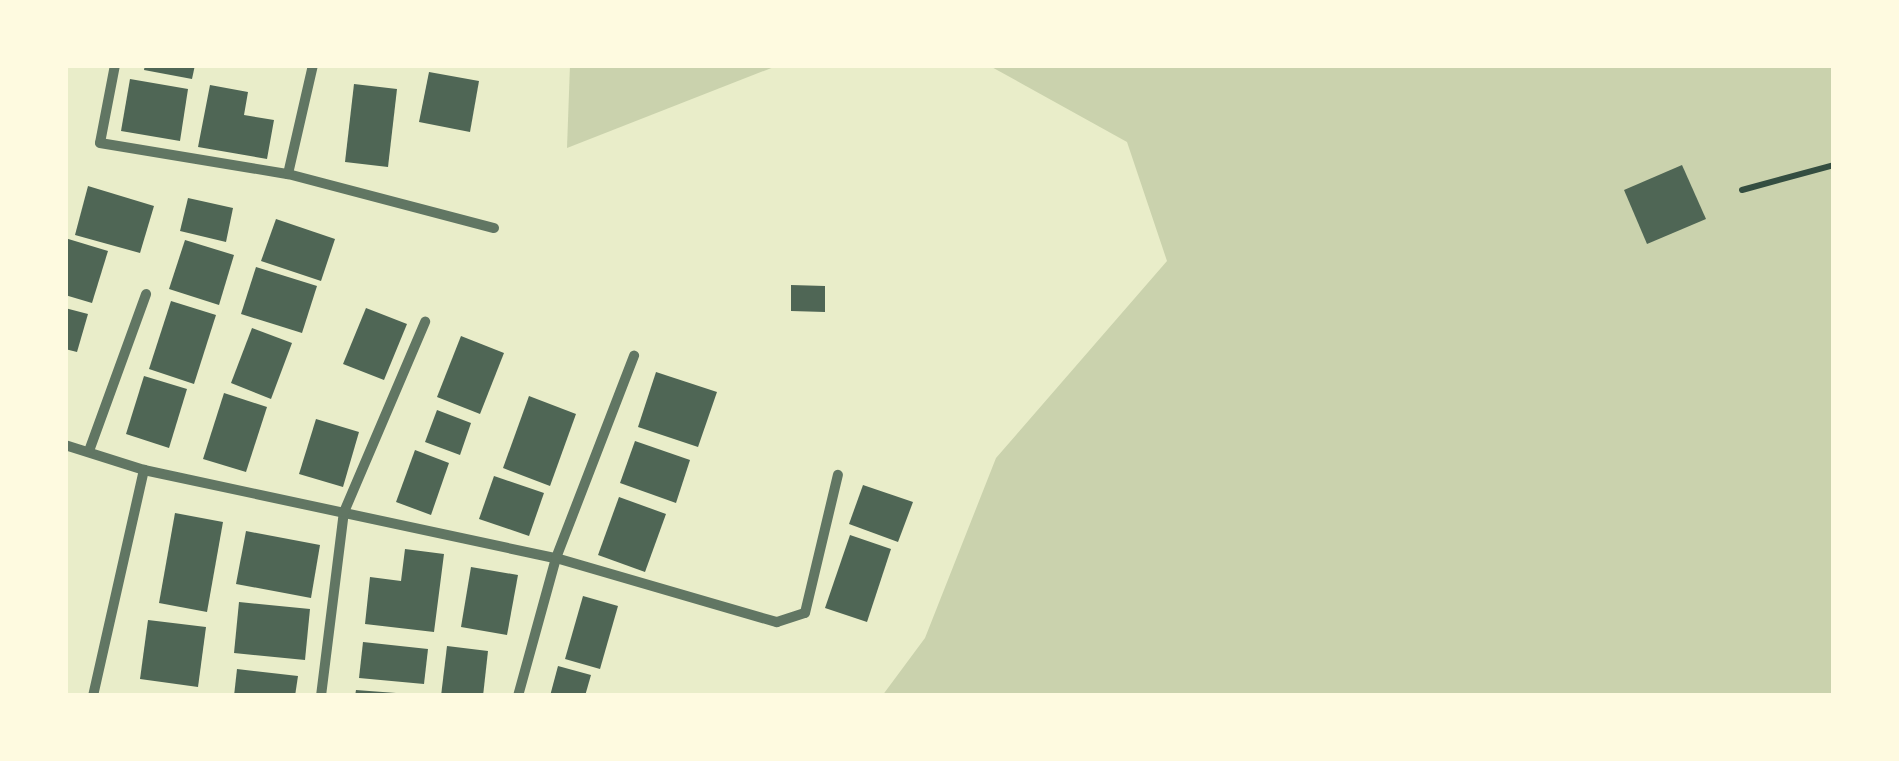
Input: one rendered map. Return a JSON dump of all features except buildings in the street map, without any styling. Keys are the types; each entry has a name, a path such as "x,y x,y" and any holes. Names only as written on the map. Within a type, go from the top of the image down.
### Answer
{"street":[{"path":"115,65 100,142 288,174 494,228"},
{"path":"288,174 313,65"},
{"path":"89,451 146,294"},
{"path":"321,696 344,512 426,322"},
{"path":"518,696 556,558 634,356"},
{"path":"65,445 144,470 556,558 777,622 806,613 838,475"},
{"path":"92,696 144,470"}],"path":[{"path":"1742,190 1834,165"}],"green space":[{"path":"570,65 779,65 567,148"},
{"path":"988,65 1834,65 1834,696 882,696 925,638 996,458 1167,261 1127,142"}]}
